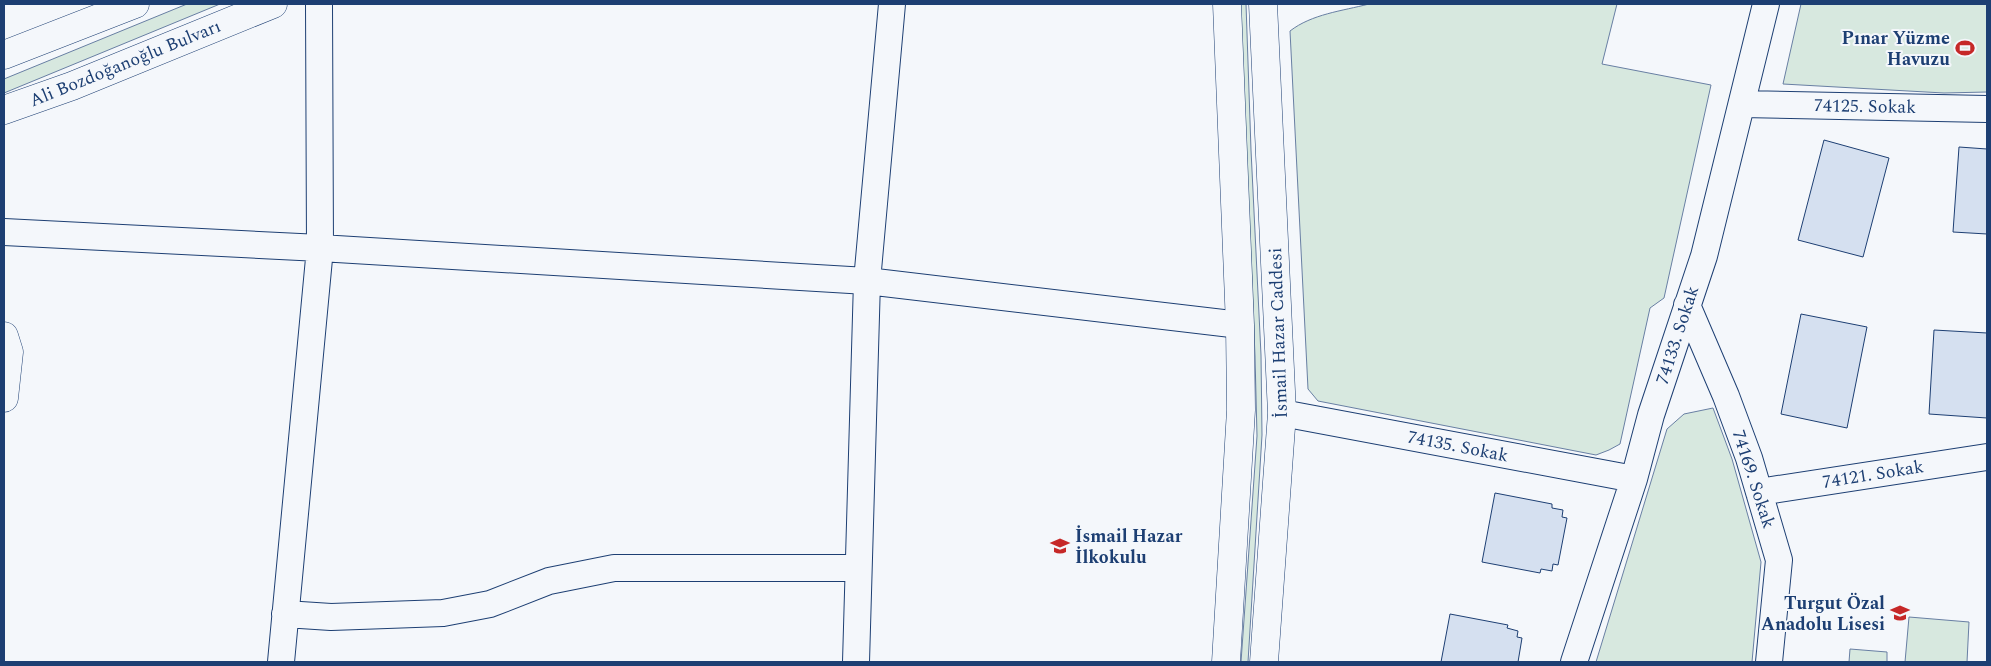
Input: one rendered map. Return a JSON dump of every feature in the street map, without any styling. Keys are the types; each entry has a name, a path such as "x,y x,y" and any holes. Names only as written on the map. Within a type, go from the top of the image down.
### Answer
{"main road":[{"path":"4,56 135,4"},
{"name":"Ali Bozdoğanoğlu Bulvarı","path":"4,110 72,86 273,4"},
{"path":"1226,662 1241,410 1240,325 1227,4"},
{"name":"İsmail Hazar Caddesi","path":"1263,4 1282,413 1264,662"},
{"path":"4,336 9,352 4,398"}],"street":[{"path":"281,662 320,248 319,4"},
{"path":"856,662 867,281 892,4"},
{"name":"74133. Sokak","path":"1574,662 1634,479 1651,415 1704,256 1766,4"},
{"name":"74125. Sokak","path":"1742,104 1987,109"},
{"path":"4,232 320,248 867,281 1240,325"},
{"name":"74169. Sokak","path":"1687,305 1726,396 1759,492 1778,560 1769,662"},
{"name":"74135. Sokak","path":"1282,413 1634,479"},
{"name":"74121. Sokak","path":"1759,492 1987,457"},
{"path":"286,614 331,617 443,613 490,604 549,581 614,568 858,568"}],"shaded area":[{"path":"187,4 220,4 4,93 4,79"},
{"path":"1240,4 1246,4 1261,355 1262,435 1248,662 1241,662 1257,436"},
{"path":"1369,4 1617,4 1602,64 1711,85 1664,298 1650,308 1620,444 1596,455 1318,401 1308,389 1290,31 1318,17"},
{"path":"1801,4 1987,4 1987,92 1944,93 1783,84"},
{"path":"1713,408 1732,459 1761,562 1752,662 1596,662 1667,429 1684,414"},
{"path":"1909,617 1969,622 1967,662 1905,662"},
{"path":"1850,649 1887,652 1887,662 1849,662"}],"building":[{"path":"1824,140 1889,158 1863,257 1798,240"},
{"path":"1959,147 1987,149 1987,234 1953,232"},
{"path":"1801,314 1867,327 1847,428 1781,414"},
{"path":"1934,330 1987,333 1987,418 1929,414"},
{"path":"1495,493 1552,504 1552,508 1563,510 1562,517 1567,518 1558,565 1553,564 1552,571 1541,569 1540,573 1482,562"},
{"path":"1450,614 1508,625 1507,628 1518,631 1517,637 1522,638 1518,662 1441,662"}],"place":[{"name":"Pınar Yüzme Havuzu","path":"1965,48"},
{"name":"İsmail Hazar İlkokulu","path":"1060,546"},
{"name":"Turgut Özal Anadolu Lisesi","path":"1900,613"}]}
